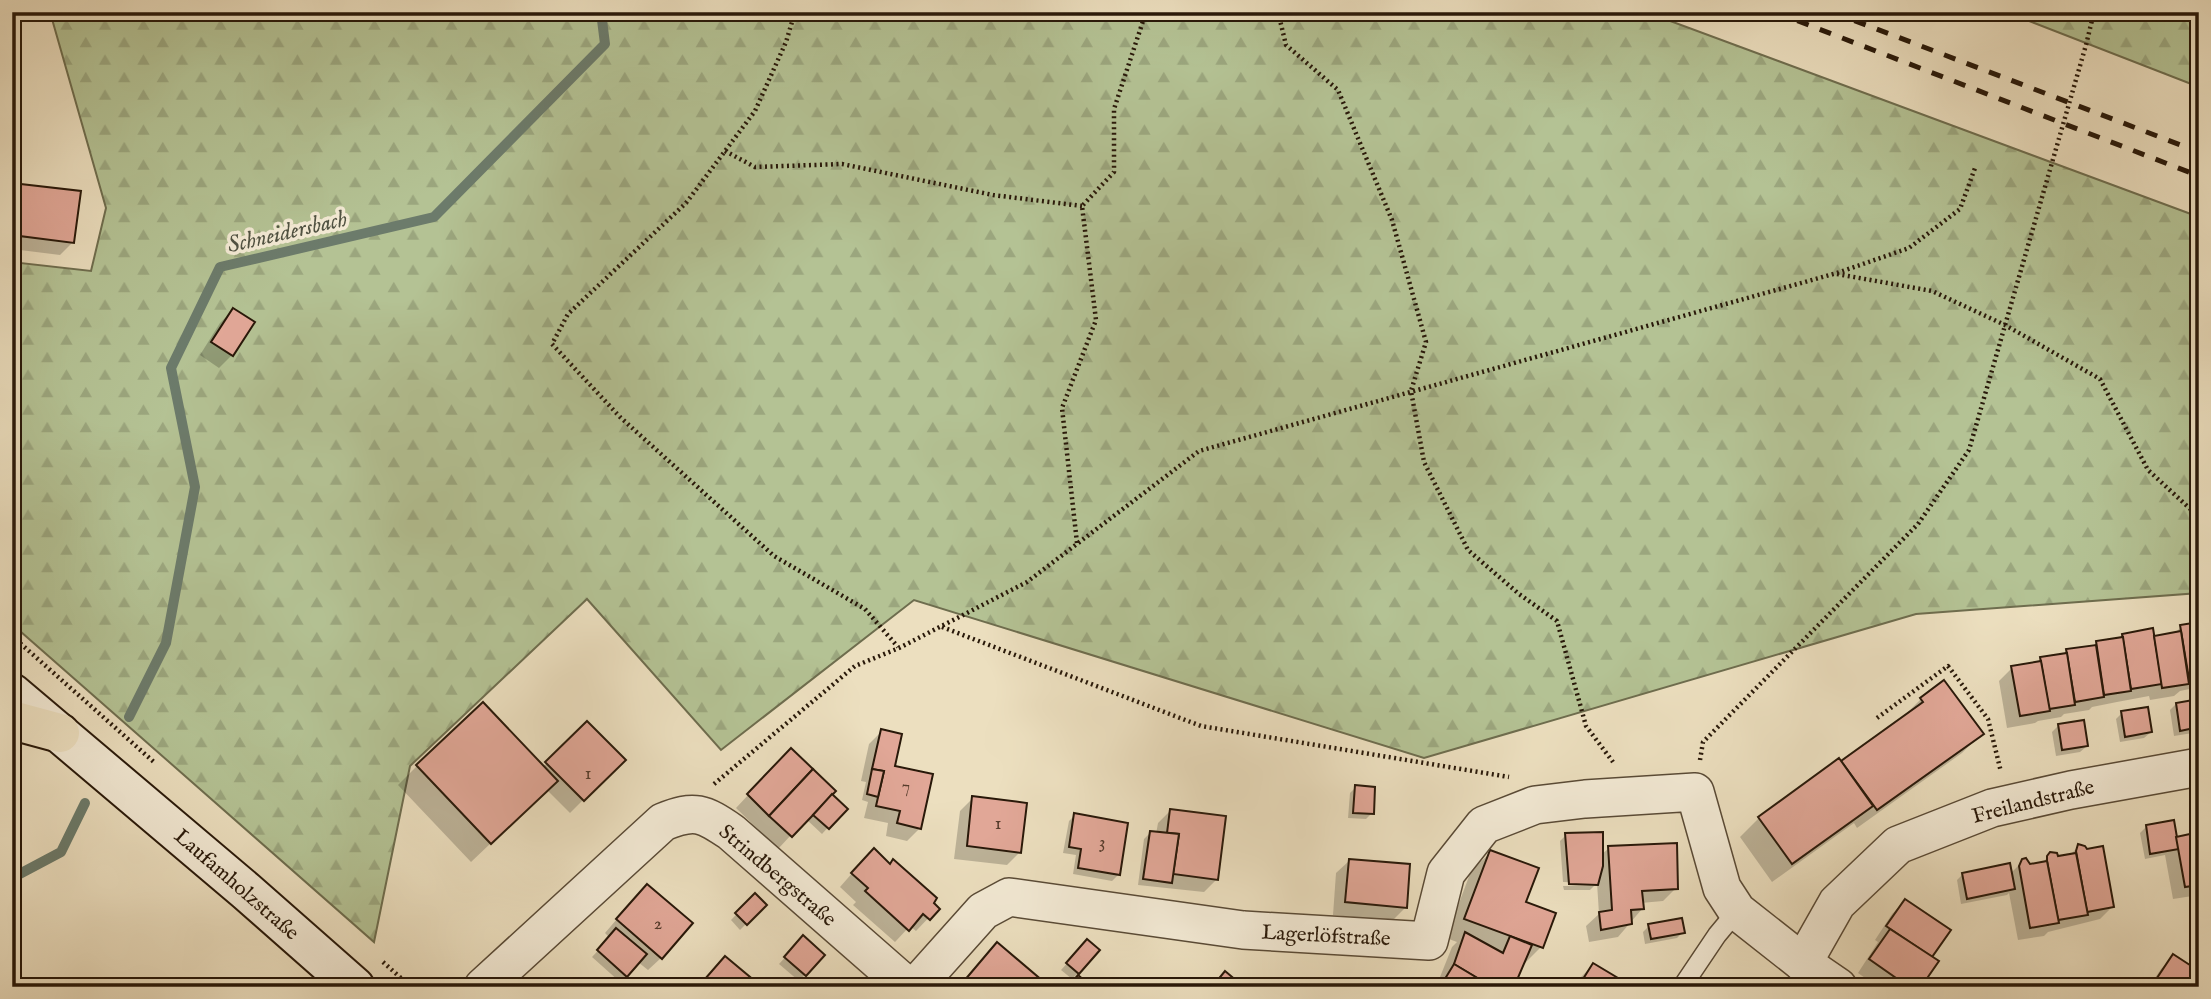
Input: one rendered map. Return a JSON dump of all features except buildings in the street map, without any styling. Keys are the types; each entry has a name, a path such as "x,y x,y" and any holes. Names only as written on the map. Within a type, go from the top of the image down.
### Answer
{"highway":[{"path":"12,720 60,733"}],"main road":[{"name":"Laufamholzstraße","path":"12,693 355,987"}],"street":[{"name":"Freilandstraße","path":"1803,963 1837,903 1898,845 1992,808 2071,789 2199,767"},
{"name":"Lagerlöfstraße","path":"915,987 983,911 1009,897 1243,930 1429,941 1446,873 1484,825 1535,804 1695,792"},
{"path":"1695,792 1722,888 1737,911 1838,987"},
{"path":"484,987 663,822 684,816"},
{"name":"Strindbergstraße","path":"684,816 708,816 731,832 908,987"}],"lane":[{"path":"1682,987 1717,935 1737,911"}],"path":[{"path":"795,12 786,42 755,111 725,152 686,203 568,314 552,344 620,417 774,556 865,609 899,648"},
{"path":"1082,206 1114,172 1114,109 1146,12"},
{"path":"1278,12 1286,46 1338,90 1392,220 1426,342 1411,391 1424,462 1468,550 1519,594 1557,621 1586,726 1638,797"},
{"path":"1695,792 1703,742 1919,524 1969,450 2094,12"},
{"path":"725,152 755,167 842,163 993,195 1082,206"},
{"path":"684,816 708,789 855,666 899,648 1027,582 1199,451 1837,273 1909,248 1960,209 1975,168"},
{"path":"1077,544 1062,408 1096,320 1082,206"},
{"path":"1837,273 1933,291 2005,325 2101,379 2148,470 2199,517"},
{"path":"941,627 1201,726 1515,777"},
{"path":"1877,718 1948,666 1988,719 2008,804"}],"green space":[{"path":"50,12 1646,12 2199,217 2199,593 1916,614 1424,758 914,600 721,750 587,599 410,766 374,942 12,624 12,262 91,271 106,208"},
{"path":"2006,12 2199,12 2199,87"}],"waterway":[{"name":"Schneidersbach","path":"129,717 166,643 195,487 171,368 220,267 434,217 605,44 601,12"},
{"name":"Schneidersbach","path":"12,878 61,852 85,803"}],"railway":[{"path":"1775,12 2199,176"},
{"path":"1832,12 2199,152"}]}
